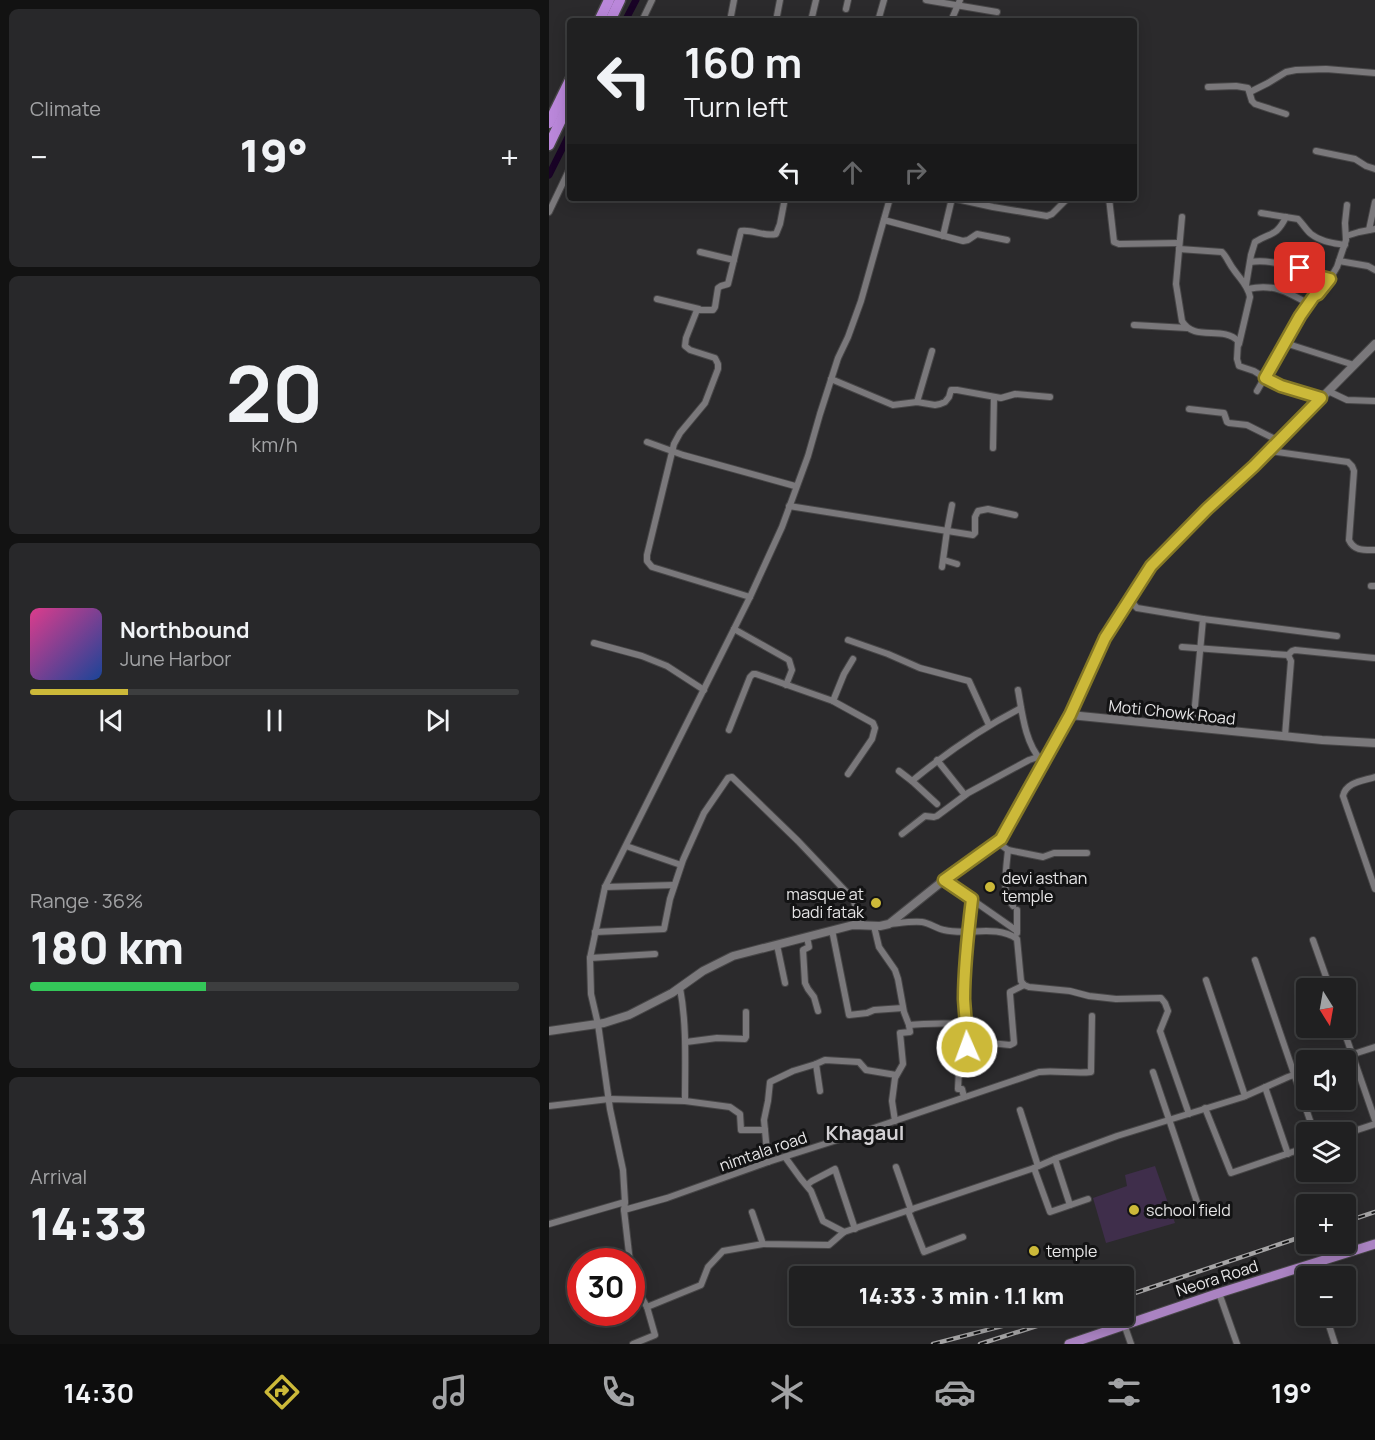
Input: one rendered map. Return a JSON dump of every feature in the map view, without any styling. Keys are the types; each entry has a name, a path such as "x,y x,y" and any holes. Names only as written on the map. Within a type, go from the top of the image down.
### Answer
{"highway":[{"path":"600,18 609,0"},
{"path":"611,18 620,0"},
{"path":"549,123 567,86"},
{"path":"549,144 567,108"}],"main road":[{"name":"Neora Road","path":"1134,1321 1375,1244"},
{"name":"Neora Road","path":"1069,1344 1118,1326"}],"street":[{"path":"643,18 652,0"},
{"path":"731,18 734,0"},
{"path":"776,18 780,0"},
{"path":"812,18 816,0"},
{"path":"846,9 848,0"},
{"path":"879,18 884,0"},
{"path":"926,0 959,3 996,12"},
{"path":"952,18 959,3"},
{"path":"1250,92 1286,72 1296,70 1326,69 1375,73"},
{"path":"1208,87 1248,88 1255,104 1286,114"},
{"path":"1316,151 1355,159 1375,169"},
{"path":"549,212 567,174"},
{"path":"657,299 713,310 719,288 728,284 741,231 776,234 784,201"},
{"path":"628,1248 623,1170 591,994 590,958 605,887 750,597 782,527 795,486 808,456 831,379 861,301 889,201"},
{"path":"943,236 951,201"},
{"path":"966,201 1047,216 1065,201"},
{"path":"1109,201 1114,242 1179,246 1222,252 1247,287"},
{"path":"1347,236 1372,230 1375,202"},
{"path":"1257,391 1300,316 1330,279 1339,261 1347,236 1345,215 1347,205"},
{"path":"1261,213 1298,219 1310,233 1321,240 1345,245"},
{"path":"1182,217 1176,290 1182,321 1187,328"},
{"path":"1286,217 1281,228 1255,242 1247,287 1249,297 1237,359 1239,366 1254,370 1281,386 1321,398"},
{"path":"884,220 963,241 977,234 1007,240"},
{"path":"700,252 734,260"},
{"path":"1339,261 1368,266 1375,270"},
{"path":"1250,262 1268,262 1300,268 1330,279"},
{"path":"1247,287 1283,290 1309,304"},
{"path":"700,309 697,310 693,319 685,346 690,351 715,358 718,369 705,403 679,432 672,451 647,561 652,567 750,597"},
{"path":"1134,325 1187,328 1200,333 1232,335 1239,344"},
{"path":"1285,343 1354,365"},
{"path":"889,924 1001,839 1041,760 1070,715 1105,638 1151,566 1207,509 1270,451 1354,365 1373,349"},
{"path":"917,402 932,351"},
{"path":"831,379 893,405 917,402 940,404 949,397 951,390 1001,398 1015,394 1050,397"},
{"path":"1328,391 1347,400 1375,401"},
{"path":"993,448 994,397"},
{"path":"1189,409 1224,413 1227,422 1247,425 1279,441"},
{"path":"647,442 795,486"},
{"path":"1270,451 1348,462 1353,466 1349,540 1355,548 1375,550"},
{"path":"952,504 943,563 957,564"},
{"path":"789,506 973,535 976,513 981,510 988,509 1015,515"},
{"path":"1129,599 1137,608 1337,636"},
{"path":"1193,727 1203,619"},
{"path":"733,629 789,660 792,670 786,684"},
{"path":"848,640 919,668 969,681 989,725"},
{"path":"594,643 642,656 667,666 704,690"},
{"path":"1182,647 1288,656"},
{"path":"1288,656 1295,650 1374,658"},
{"path":"1285,736 1291,661 1288,656"},
{"path":"833,701 853,658"},
{"path":"729,730 753,674 833,701 873,723 876,728 872,740 848,774"},
{"path":"1018,690 1025,726 1041,760"},
{"path":"912,782 937,760 989,725 1021,708"},
{"name":"Moti Chowk Road","path":"1070,715 1322,740 1375,743"},
{"path":"937,760 965,795"},
{"path":"902,834 925,816 937,816 965,795 1029,760 1041,760"},
{"path":"899,771 937,804"},
{"path":"595,932 664,929 674,885 704,813 728,778 732,777 853,899 862,925"},
{"path":"1375,777 1351,785 1344,790 1343,796 1375,890"},
{"path":"997,842 1008,850 1043,857 1054,853 1087,853"},
{"path":"626,846 681,865"},
{"path":"1008,850 1006,895 1015,908 1021,981 1029,987 1070,991 1089,996 1116,999 1161,998 1168,1011 1161,1031 1189,1114"},
{"path":"944,880 1017,931"},
{"path":"605,887 674,885"},
{"path":"964,1097 961,1089 958,1089 959,1069 967,1047 965,985 972,899"},
{"path":"549,1031 598,1024 629,1015 672,993 703,971 733,956 853,925 880,926 924,922 943,930 968,933 999,932 1012,935 1017,939"},
{"path":"874,926 879,947 895,970 910,1032 900,1033 903,1064 895,1078 892,1101 895,1121"},
{"path":"832,930 849,1015 903,1008"},
{"path":"807,937 809,947 803,950 805,983 815,997 818,1011"},
{"path":"1313,940 1326,978"},
{"path":"777,945 785,983"},
{"path":"590,958 655,954"},
{"path":"1255,960 1311,1122"},
{"path":"1206,980 1245,1096"},
{"path":"967,1047 990,1043 1014,1043 1009,994 1024,985"},
{"path":"680,988 686,1042 685,1101"},
{"path":"686,1042 717,1038 745,1039 746,1012"},
{"name":"nimtala road","path":"624,1210 667,1198 1039,1072 1091,1072 1092,1016"},
{"path":"909,1025 966,1023"},
{"path":"1356,1054 1375,1047"},
{"path":"768,1162 764,1120 770,1082 825,1060 859,1062 866,1070 896,1075"},
{"path":"816,1064 820,1091"},
{"path":"1356,1067 1375,1122 1356,1130"},
{"path":"1153,1072 1197,1202"},
{"path":"647,1307 701,1285 708,1267 723,1251 763,1244 829,1245 844,1232 1036,1167 1117,1136 1245,1096 1295,1075"},
{"path":"1265,1087 1288,1154"},
{"path":"549,1106 609,1099 685,1101 730,1107 740,1114 741,1130 765,1130"},
{"path":"1206,1108 1231,1173 1296,1151"},
{"path":"1020,1110 1050,1212 1088,1199"},
{"path":"785,1157 811,1191 823,1221 844,1232"},
{"path":"1055,1159 1070,1205"},
{"path":"896,1167 924,1252 963,1237"},
{"path":"807,1185 835,1169 855,1229"},
{"path":"549,1224 625,1202"},
{"path":"752,1212 763,1244"},
{"path":"1219,1293 1237,1344"},
{"path":"633,1344 655,1335 645,1303"},
{"path":"1125,1326 1131,1344"},
{"path":"1329,1326 1335,1344"}],"shaded area":[{"name":"school field","path":"1155,1166 1175,1223 1106,1243 1093,1198 1127,1186 1125,1175"}],"waterway":[{"path":"627,18 636,0"},
{"path":"549,175 567,139"}],"railway":[{"path":"1356,1218 1375,1212"},
{"path":"1134,1293 1296,1239"},
{"path":"933,1344 1002,1326"},
{"path":"980,1344 1037,1326"}],"place":[{"name":"devi asthan temple","path":"990,887"},
{"name":"masque at badi fatak","path":"876,903"},
{"name":"school field","path":"1134,1210"},
{"name":"temple","path":"1034,1251"}],"district":[{"name":"Khagaul","path":"865,1132"}],"route":[{"path":"967,1047 964,1002 972,899 944,880 1001,839 1070,715 1105,638 1151,566 1321,398 1281,386 1265,378 1300,316 1330,279 1300,268"}]}
